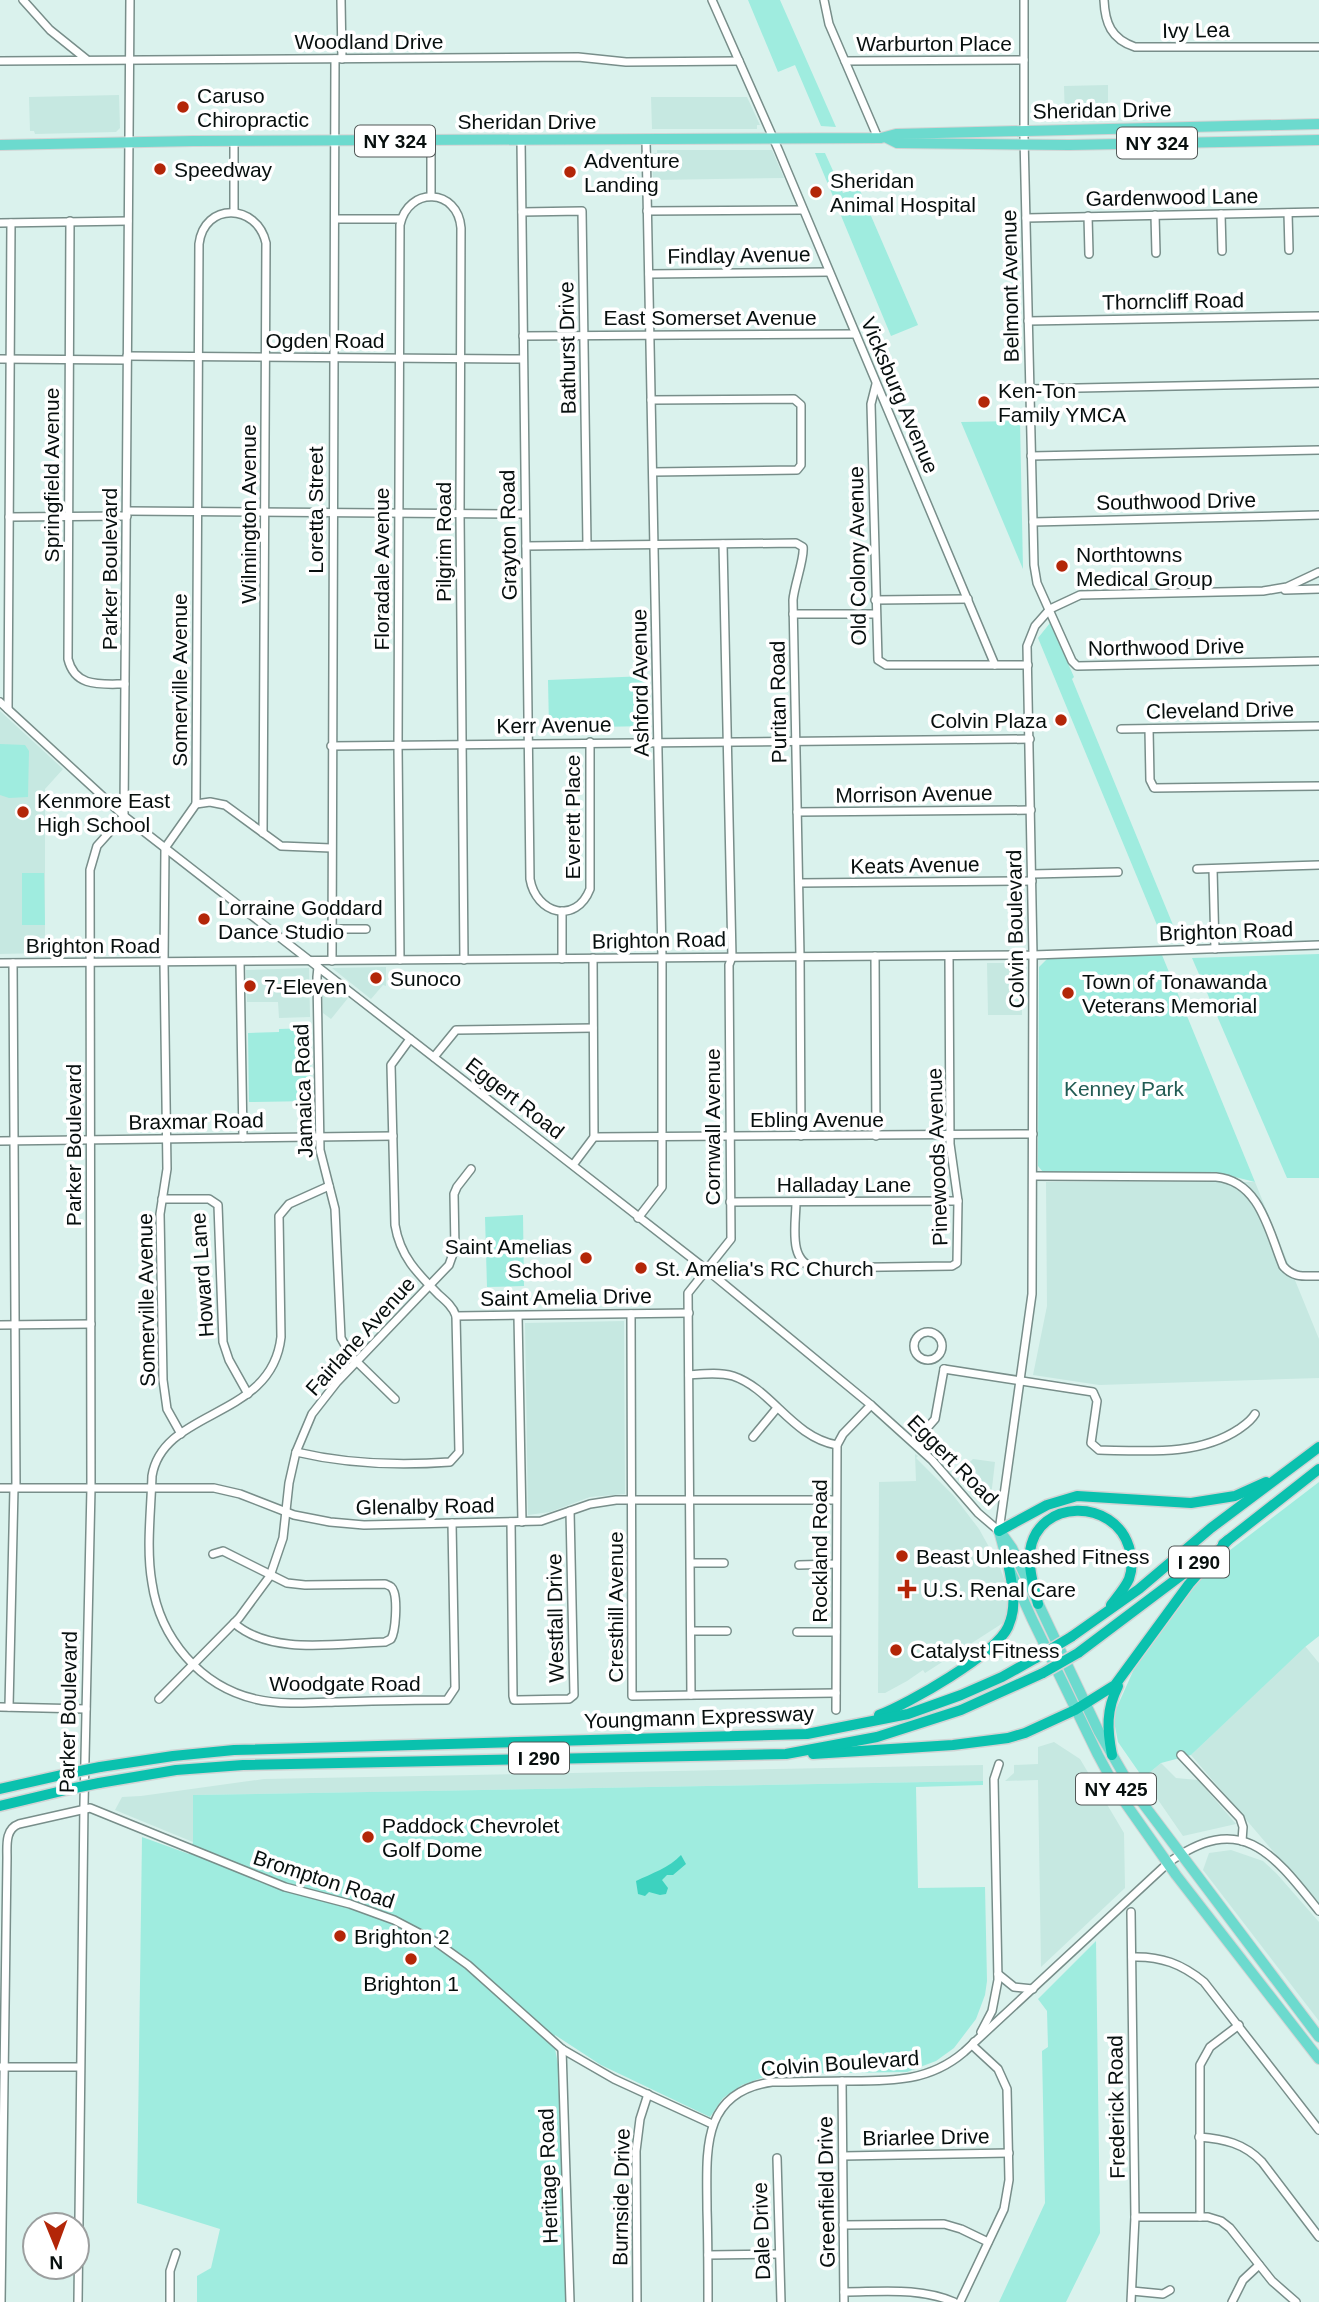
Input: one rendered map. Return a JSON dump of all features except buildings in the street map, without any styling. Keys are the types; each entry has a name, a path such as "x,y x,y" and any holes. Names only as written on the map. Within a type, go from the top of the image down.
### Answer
{"highway":[{"name":"Youngmann Expressway","path":"0,1789 100,1767 234,1750 771,1737 851,1727 908,1714 1002,1677 1071,1637 1139,1589 1211,1528 1319,1447"},
{"path":"999,1531 1048,1505 1077,1496 1191,1503 1235,1496 1291,1469"},
{"name":"Youngmann Expressway","path":"0,1806 99,1783 176,1770 243,1765 786,1754 877,1737 961,1710 1043,1673 1078,1653 1319,1469"},
{"path":"1038,1604 1030,1555 1036,1535 1047,1521 1062,1512 1090,1510 1105,1516 1120,1529 1128,1543 1132,1564 1125,1586 1096,1620"},
{"path":"1112,1755 1107,1722 1109,1708 1126,1674 1189,1584 1228,1540"},
{"path":"851,1727 908,1701 997,1642 1007,1629 1013,1613 1015,1596 1009,1568"},
{"path":"786,1754 826,1755 984,1742 1017,1736 1075,1710 1109,1691 1126,1674"}],"main road":[{"name":"Sheridan Drive","path":"0,145 883,138 896,134 1319,124"},
{"path":"1193,127 1193,143"},
{"name":"Sheridan Drive","path":"883,138 897,143 1025,144 1319,140"},
{"path":"999,1531 1012,1548 1038,1604"},
{"name":"NY 425","path":"999,1531 1009,1568 1075,1710 1119,1794 1167,1863 1319,2059"},
{"name":"NY 425","path":"1038,1604 1086,1704 1132,1789 1319,2037"}],"street":[{"path":"23,0 50,30 87,60"},
{"name":"Parker Boulevard","path":"78,2302 91,1488 91,862 97,846 124,816 130,0"},
{"name":"Loretta Street","path":"332,961 335,141 341,0"},
{"name":"Vicksburg Avenue","path":"712,0 995,665"},
{"path":"824,0 828,24 883,138"},
{"name":"Belmont Avenue","path":"1024,0 1024,131 1033,522 1036,578 1050,609"},
{"name":"Ivy Lea","path":"1104,0 1108,28 1122,42 1135,47 1319,47"},
{"name":"Woodland Drive","path":"0,61 578,57 626,62 738,61"},
{"name":"Warburton Place","path":"845,61 1024,60"},
{"name":"Ashford Avenue","path":"638,1218 662,1187 662,957 646,139"},
{"name":"Grayton Road","path":"521,140 531,886 543,905 562,911"},
{"path":"335,219 401,219 406,209 415,201 431,196 431,141"},
{"path":"233,142 233,212"},
{"name":"Pilgrim Road","path":"431,196 446,200 457,211 461,222 460,514 464,960"},
{"path":"647,211 803,210"},
{"name":"Bathurst Drive","path":"522,212 582,211 587,545"},
{"name":"Somerville Avenue","path":"196,804 199,238 214,218 233,212"},
{"name":"Wilmington Avenue","path":"233,212 255,221 263,231 267,243 263,833"},
{"name":"Gardenwood Lane","path":"1026,218 1319,212"},
{"path":"1288,213 1289,250"},
{"path":"1221,214 1223,251"},
{"path":"1155,215 1156,253"},
{"path":"1088,216 1090,254"},
{"name":"Floradale Avenue","path":"400,960 398,746 401,219"},
{"name":"Springfield Avenue","path":"70,221 69,665 75,674 89,683 125,684"},
{"path":"0,223 128,221"},
{"path":"8,709 11,223"},
{"name":"Findlay Avenue","path":"649,274 829,272"},
{"name":"Thorncliff Road","path":"1028,321 1319,316"},
{"name":"East Somerset Avenue","path":"523,336 855,334"},
{"name":"Ogden Road","path":"0,359 198,356 523,359"},
{"path":"1030,390 1319,383"},
{"name":"Old Colony Avenue","path":"876,384 871,404 877,657 883,664 1028,665"},
{"path":"651,400 794,399 801,405 801,465 795,471 653,472"},
{"path":"1031,456 1319,450"},
{"path":"9,517 197,512 525,514"},
{"name":"Southwood Drive","path":"1033,522 1319,515"},
{"name":"Puritan Road","path":"526,546 796,543 803,547 794,587 793,614 801,1136"},
{"name":"Cornwall Avenue","path":"691,1695 688,1293 731,1239 729,964 732,957 723,544"},
{"path":"1273,590 1316,574"},
{"path":"1316,574 1314,584 1319,589"},
{"path":"1050,609 1068,599 1088,594 1319,589"},
{"path":"875,600 968,599"},
{"name":"Northwood Drive","path":"1050,609 1072,661 1077,666 1319,661"},
{"name":"Colvin Boulevard","path":"999,1531 1032,1294 1034,955 1028,665 1030,635 1050,609"},
{"path":"793,614 875,614"},
{"name":"Eggert Road","path":"0,702 124,816 707,1270 871,1405 914,1443 955,1484 978,1513 999,1531"},
{"name":"Cleveland Drive","path":"1121,729 1319,726"},
{"path":"1149,729 1151,783 1154,788 1319,786"},
{"name":"Kerr Avenue","path":"331,746 1030,738"},
{"name":"Everett Place","path":"562,959 562,911 581,904 588,895 591,884 590,742"},
{"path":"165,848 196,804 210,802 225,805 276,844 287,847 331,848"},
{"name":"Morrison Avenue","path":"797,812 1031,810"},
{"name":"Somerville Avenue","path":"165,848 167,1169 160,1235 164,1387 167,1409 181,1434"},
{"path":"1197,869 1319,865"},
{"path":"1213,869 1215,949"},
{"name":"Keats Avenue","path":"799,883 1032,878 1118,872"},
{"path":"331,929 366,929"},
{"name":"Brighton Road","path":"0,963 1034,955 1319,945"},
{"path":"875,956 876,1136"},
{"name":"Pinewoods Avenue","path":"796,1202 797,1255 807,1265 817,1268 955,1265 959,1257 958,1201 950,1135 949,956"},
{"path":"573,1166 594,1138 593,958"},
{"path":"240,962 243,1138"},
{"path":"9,1707 15,1488 13,963"},
{"name":"Jamaica Road","path":"318,967 321,1162 335,1209 340,1331 346,1350 395,1399"},
{"path":"434,1057 456,1030 593,1028"},
{"name":"Saint Amelia Drive","path":"410,1039 391,1065 395,1225 399,1243 411,1266 452,1308 456,1316 688,1313"},
{"name":"Ebling Avenue","path":"594,1138 1033,1135"},
{"name":"Braxmar Road","path":"0,1141 393,1136"},
{"name":"Fairlane Avenue","path":"159,1699 234,1623 270,1576 284,1538 289,1483 296,1452 312,1415 331,1388 452,1259 455,1248 454,1194 471,1169"},
{"path":"1033,1176 1231,1179 1244,1186 1254,1197 1288,1273 1319,1276"},
{"name":"Woodgate Road","path":"329,1186 289,1204 279,1216 280,1346 270,1370 248,1394 167,1444 153,1469 150,1572 154,1594 167,1631 193,1665 223,1687 249,1698 272,1702 447,1700 455,1688 452,1523"},
{"name":"Howard Lane","path":"162,1199 209,1199 218,1205 223,1342 235,1372 248,1394"},
{"name":"Halladay Lane","path":"730,1202 958,1201"},
{"name":"Cresthill Avenue","path":"631,1314 632,1696 836,1693"},
{"path":"296,1452 353,1463 453,1460 460,1449 456,1316"},
{"path":"518,1316 522,1522"},
{"path":"0,1325 91,1324"},
{"path":"931,1332 940,1338 942,1349 936,1358 923,1360 915,1353 914,1343 920,1334 931,1332"},
{"path":"936,1358 944,1369 1093,1392 1097,1401 1091,1443 1099,1450 1157,1450 1200,1446 1231,1434 1252,1420 1255,1414"},
{"path":"914,1443 935,1419 944,1369"},
{"path":"689,1375 720,1374 735,1377 748,1384 812,1437 837,1445 843,1433 871,1405"},
{"path":"753,1437 777,1408"},
{"name":"Rockland Road","path":"836,1710 837,1445"},
{"name":"Glenalby Road","path":"0,1488 200,1488 227,1491 286,1513 314,1520 347,1524 522,1522 552,1518 602,1501 836,1500"},
{"name":"Westfall Drive","path":"511,1522 514,1700 569,1699 574,1695 570,1511"},
{"path":"214,1554 223,1551 270,1576 296,1585 389,1585 394,1594 394,1636 385,1642 283,1645 255,1637 234,1623"},
{"path":"691,1563 724,1563"},
{"path":"799,1564 836,1564"},
{"path":"691,1632 727,1632"},
{"path":"797,1633 836,1632"},
{"path":"0,1707 86,1709"},
{"path":"1181,1755 1240,1818 1243,1826 1242,1841 1257,1846 1272,1857 1319,1911"},
{"path":"960,2302 1008,2196 1009,2096 998,2069 972,2045 992,2011 997,1990 994,1779 999,1764"},
{"name":"Brompton Road","path":"84,1809 90,1808 116,1818 285,1887 364,1909 407,1926 436,1942 468,1965 562,2049 614,2079 712,2124"},
{"path":"1,2302 3,1858 9,1832 14,1826 84,1809"},
{"name":"Colvin Boulevard","path":"712,2124 730,2099 753,2086 772,2082 896,2080 918,2077 948,2065 1167,1863 1202,1842 1225,1838 1242,1841"},
{"name":"Frederick Road","path":"1131,2302 1135,2217 1132,1912"},
{"path":"1132,1957 1159,1958 1186,1969 1212,1990 1319,2130"},
{"path":"998,1974 1014,1987 1033,1989"},
{"path":"1200,2217 1200,2065 1210,2047 1238,2025"},
{"name":"Heritage Road","path":"562,2049 570,2302"},
{"path":"2,2067 80,2067"},
{"name":"Greenfield Drive","path":"842,2081 844,2302"},
{"name":"Burnside Drive","path":"637,2302 636,2151 640,2119 648,2094"},
{"path":"708,2302 707,2149 712,2124"},
{"path":"1199,2137 1228,2140 1251,2152 1262,2162 1319,2237"},
{"name":"Briarlee Drive","path":"843,2157 1009,2153"},
{"name":"Dale Drive","path":"777,2158 781,2302"},
{"path":"1135,2217 1215,2218 1225,2224 1278,2287 1296,2302"},
{"path":"844,2225 944,2224 988,2242"},
{"path":"170,2302 170,2271 176,2253"},
{"path":"708,2255 779,2254"},
{"path":"1233,2302 1243,2280 1259,2265"},
{"path":"1132,2291 1163,2294 1170,2290"},
{"path":"844,2292 913,2291 933,2294 954,2302"}],"shaded area":[{"path":"1108,85 1108,119 1065,120 1064,86"},
{"path":"119,95 120,128 116,132 35,134 30,131 29,97"},
{"path":"651,97 747,97 760,125 757,125 757,129 652,129"},
{"path":"657,150 772,150 784,178 653,180 652,153 657,153"},
{"name":"Kenmore East High School","path":"0,711 63,769 45,789 45,953 0,954"},
{"path":"987,963 1021,963 1022,1015 988,1015"},
{"path":"386,967 386,986 383,985 371,999 332,968"},
{"path":"309,968 310,1017 279,1018 278,1002 247,1002 246,970"},
{"path":"322,979 348,998 331,1019 323,1013"},
{"path":"1046,1182 1255,1182 1319,1339 1319,1378 1099,1385 1033,1375 1047,1306"},
{"path":"624,1321 625,1494 590,1497 550,1512 528,1515 525,1323"},
{"path":"915,1454 953,1495 979,1529 999,1565 1008,1590 1008,1611 1003,1623 925,1673 923,1670 885,1693 878,1693 879,1482 916,1481"},
{"path":"973,1459 995,1462 988,1506 984,1505 957,1474"},
{"path":"1305,1646 1319,1663 1319,1905 1191,1755"},
{"path":"1054,1742 1080,1759 1124,1833 1125,1888 1041,1967 1038,1780 1005,1781 1014,1773 1014,1765 1038,1764 1038,1747"},
{"path":"1161,1763 1176,1778 1198,1780 1236,1824 1183,1836 1143,1778"},
{"path":"983,1765 983,1781 193,1795 193,1842 115,1810 122,1797 264,1779"},
{"path":"1231,1850 1263,1861 1319,1922 1319,2021 1203,1870 1209,1853"}],"green space":[{"path":"748,0 780,0 836,127 821,126 795,65 778,72"},
{"path":"815,153 825,153 843,193 859,188 918,325 891,336"},
{"path":"1020,421 1023,569 961,422"},
{"path":"1050,623 1180,942 1164,942 1038,638"},
{"path":"647,676 648,726 549,728 548,680"},
{"path":"0,744 25,745 29,751 28,797 9,798 0,795"},
{"path":"22,873 44,873 45,925 22,925"},
{"path":"1319,954 1319,1178 1287,1178 1192,958"},
{"name":"Kenney Park","path":"1162,955 1255,1182 1227,1175 1043,1172 1038,1166 1039,967 1048,958"},
{"path":"310,1028 312,1101 249,1102 248,1033"},
{"path":"523,1215 524,1286 487,1287 485,1217"},
{"path":"1319,1482 1319,1636 1191,1755 1161,1763 1143,1778 1118,1742 1113,1716 1134,1669 1208,1567"},
{"path":"983,1781 983,1785 916,1787 918,1888 985,1887 985,1995 976,2019 954,2048 936,2061 907,2072 772,2074 742,2085 723,2098 710,2117 601,2065 555,2035 566,2302 197,2302 197,2276 211,2268 220,2229 137,2203 142,1837 189,1854 193,1842 193,1795"},
{"path":"681,1855 686,1864 662,1880 668,1888 666,1894 638,1894 636,1881 666,1867"},
{"path":"1096,1941 1100,2233 1066,2302 999,2302 1045,2203 1042,2051 1048,2047 1047,2011 1038,1999"}],"place":[{"name":"Caruso Chiropractic","path":"183,107"},
{"name":"Speedway","path":"160,169"},
{"name":"Adventure Landing","path":"570,172"},
{"name":"Sheridan Animal Hospital","path":"816,192"},
{"name":"Ken-Ton Family YMCA","path":"984,402"},
{"name":"Northtowns Medical Group","path":"1062,566"},
{"name":"Colvin Plaza","path":"1061,720"},
{"name":"Kenmore East High School","path":"23,812"},
{"name":"Lorraine Goddard Dance Studio","path":"204,919"},
{"name":"Sunoco","path":"376,978"},
{"name":"7-Eleven","path":"250,986"},
{"name":"Town of Tonawanda Veterans Memorial","path":"1068,993"},
{"name":"Saint Amelias School","path":"586,1258"},
{"name":"St. Amelia's RC Church","path":"641,1268"},
{"name":"Beast Unleashed Fitness","path":"902,1556"},
{"name":"U.S. Renal Care","path":"907,1589"},
{"name":"Catalyst Fitness","path":"896,1650"},
{"name":"Paddock Chevrolet Golf Dome","path":"368,1837"},
{"name":"Brighton 2","path":"340,1936"},
{"name":"Brighton 1","path":"411,1959"}]}
